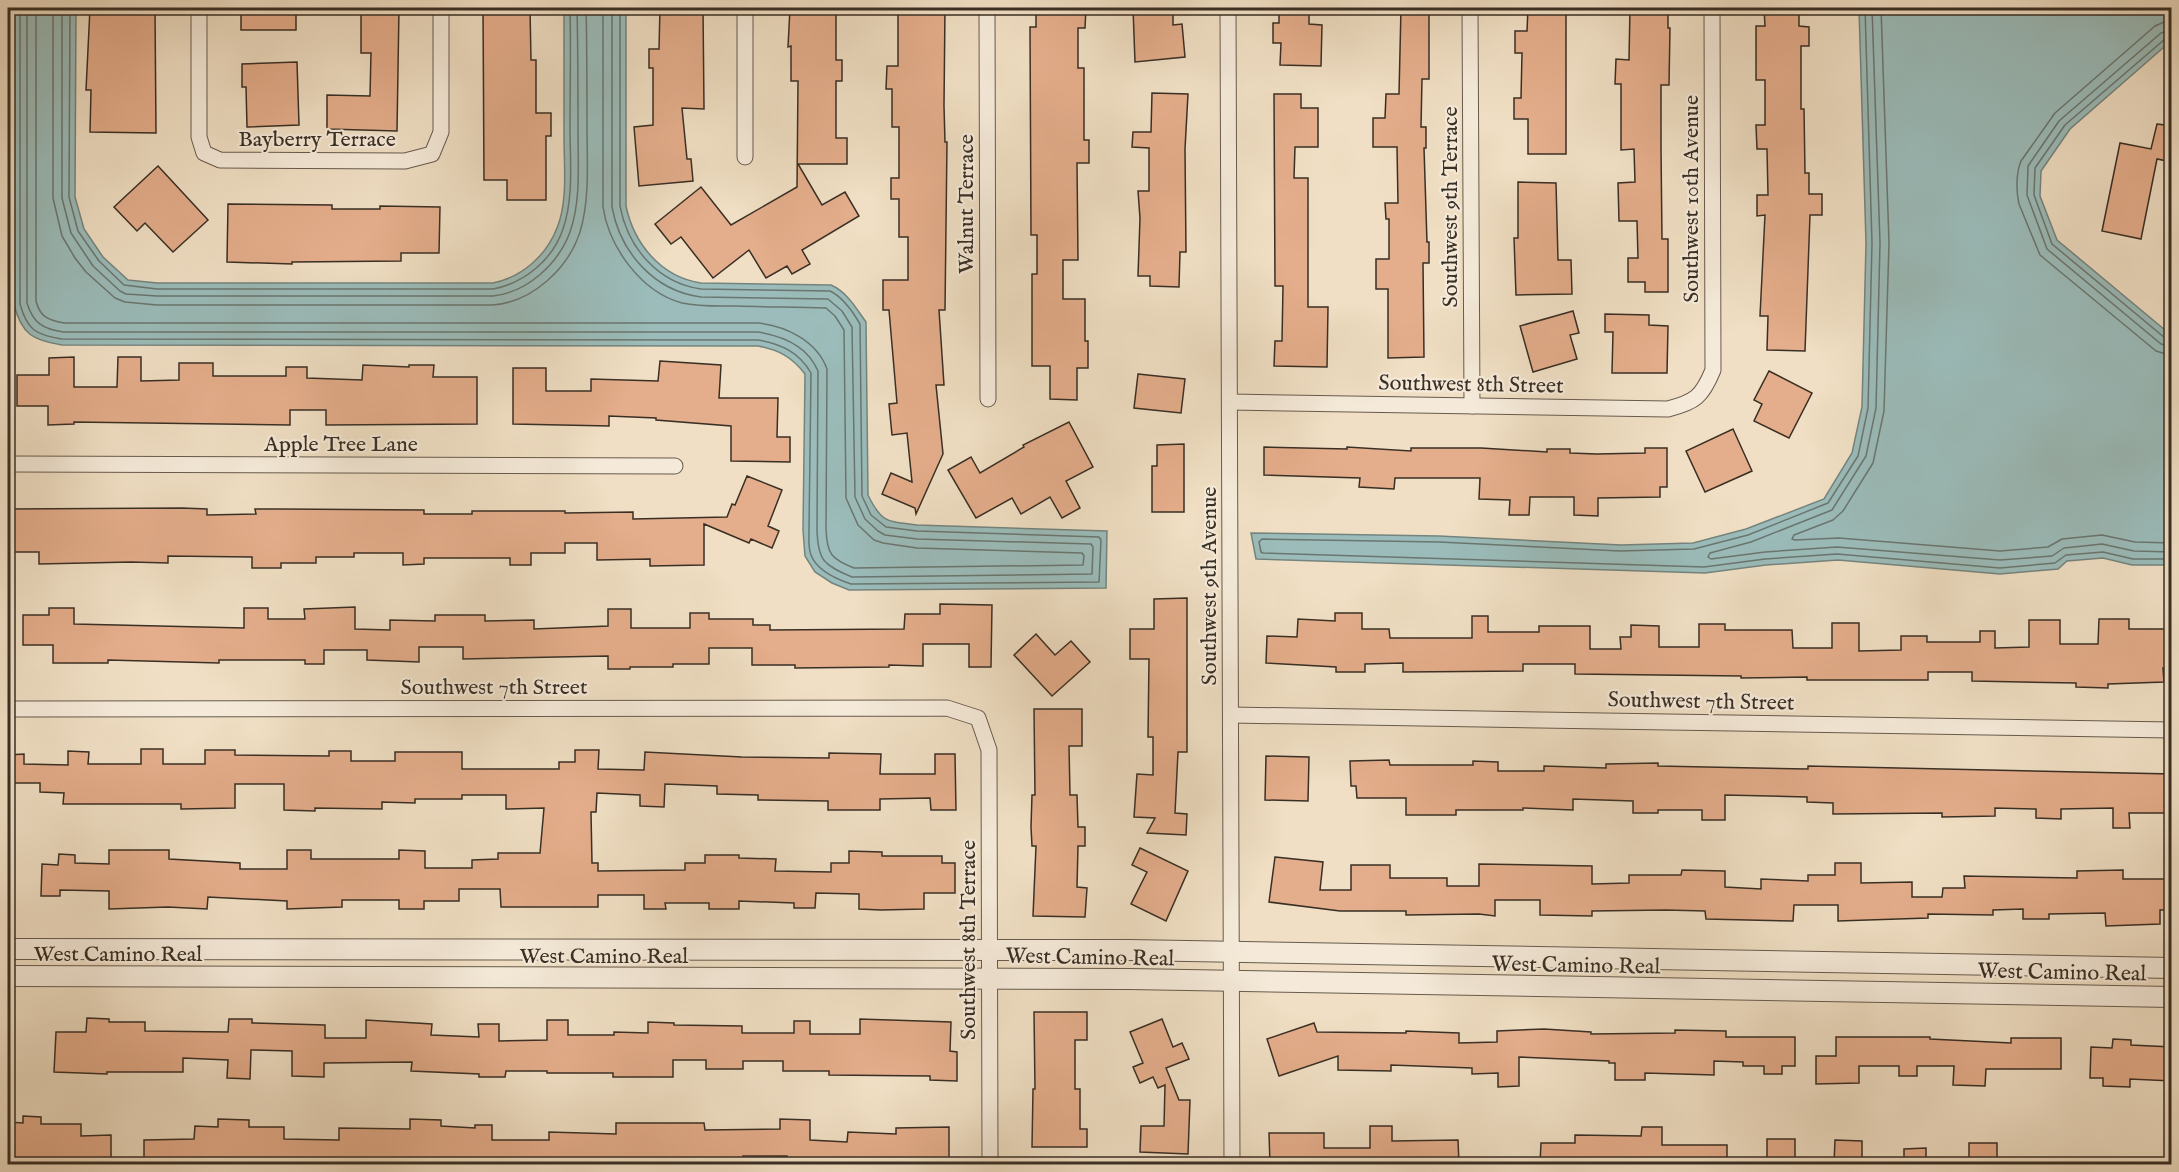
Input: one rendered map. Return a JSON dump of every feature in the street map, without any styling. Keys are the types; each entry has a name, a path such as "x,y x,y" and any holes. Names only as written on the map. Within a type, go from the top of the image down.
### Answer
{"street":[{"name":"Bayberry Terrace","path":"199,8 199,136 204,153 220,160 405,161 432,154 441,132 441,8"},
{"path":"745,8 745,157"},
{"name":"Walnut Terrace","path":"987,8 988,399"},
{"name":"Southwest 9th Avenue","path":"1228,8 1232,1164"},
{"name":"Southwest 9th Terrace","path":"1470,8 1472,406"},
{"name":"Southwest 10th Avenue","path":"1706,388 1713,370 1712,8"},
{"name":"Southwest 8th Street","path":"1230,402 1668,409 1688,404 1706,388"},
{"name":"Apple Tree Lane","path":"8,464 675,466"},
{"name":"Southwest 7th Street","path":"8,709 947,708 978,718"},
{"name":"Southwest 7th Street","path":"1231,715 2172,730"},
{"name":"Southwest 8th Terrace","path":"978,718 989,750 990,1164"},
{"name":"West Camino Real","path":"8,949 990,950 2172,968"},
{"path":"489,949 490,978"},
{"path":"1769,991 1770,962"},
{"name":"West Camino Real","path":"8,976 1129,979 2172,997"}],"water":[{"path":"14,8 76,8 75,197 84,229 103,257 128,280 157,283 493,283 514,276 532,264 546,248 560,218 565,183 564,8 626,8 626,206 635,233 652,257 674,274 701,283 831,285 837,288 851,301 866,322 868,495 877,511 892,521 917,525 1107,531 1106,588 849,590 815,572 805,556 803,530 805,374 795,363 779,352 758,346 62,345 36,338 21,323 14,305"},
{"path":"1859,8 2171,8 2171,41 2070,129 2041,171 2040,196 2057,240 2171,335 2171,565 2132,565 2103,558 2067,561 2058,569 2000,574 1838,560 1766,565 1705,573 1256,559 1251,533 1439,536 1621,545 1693,543 1746,529 1824,499 1852,453 1862,407 1866,243"}],"building":[{"path":"90,8 155,8 156,133 90,132 91,90 86,90"},
{"path":"241,8 296,9 296,30 241,30"},
{"path":"361,8 399,8 397,131 327,129 327,95 370,96 371,53 361,53"},
{"path":"483,8 530,8 531,60 536,60 536,113 551,113 551,136 546,136 546,200 507,200 507,180 484,180"},
{"path":"660,8 703,8 704,109 682,108 687,159 691,159 693,181 639,186 634,127 653,125 653,68 649,68 649,49 659,49"},
{"path":"790,8 836,8 836,60 842,60 842,81 836,81 836,138 847,138 847,164 798,164 822,205 845,192 859,216 802,250 810,264 792,274 787,266 766,278 749,250 713,278 681,237 671,244 655,224 701,187 731,225 797,187 798,81 791,81 791,46 788,47"},
{"path":"898,8 945,8 944,106 945,142 947,142 945,310 939,310 944,385 936,385 943,454 916,514 915,508 882,494 891,473 912,482 907,433 892,435 889,404 897,403 889,310 883,310 883,280 908,280 908,237 899,237 899,199 891,199 891,178 899,178 899,127 892,127 892,89 886,89 887,66 898,66"},
{"path":"1036,8 1086,8 1085,28 1078,28 1078,68 1084,68 1084,140 1089,140 1089,163 1077,163 1078,260 1063,260 1063,299 1085,299 1085,341 1088,341 1088,368 1077,368 1077,400 1050,399 1050,366 1032,366 1032,274 1037,274 1037,235 1031,235 1030,27 1036,27"},
{"path":"1133,8 1173,8 1173,25 1182,24 1185,57 1135,62"},
{"path":"1279,8 1309,8 1309,24 1322,25 1321,66 1280,65 1281,43 1273,43 1273,23 1279,23"},
{"path":"1401,8 1429,8 1429,79 1422,79 1421,127 1426,127 1426,148 1424,148 1429,263 1423,263 1424,357 1388,358 1388,289 1376,289 1376,259 1389,259 1389,219 1386,219 1385,203 1398,203 1397,147 1373,147 1373,118 1385,118 1386,94 1399,94"},
{"path":"1528,8 1566,8 1566,154 1528,154 1528,119 1514,119 1514,98 1521,98 1522,53 1515,53 1515,31 1527,31"},
{"path":"1630,8 1668,8 1669,85 1661,85 1661,149 1662,239 1668,239 1668,292 1645,292 1645,282 1628,282 1628,258 1638,258 1637,221 1619,221 1618,183 1635,182 1634,149 1621,150 1621,84 1615,84 1616,59 1629,60"},
{"path":"1764,8 1799,8 1799,26 1809,27 1809,46 1801,46 1801,109 1804,109 1805,173 1809,173 1809,194 1822,194 1822,215 1810,215 1805,351 1767,350 1768,316 1760,316 1765,215 1757,216 1757,195 1768,195 1767,149 1757,149 1756,125 1765,125 1765,80 1756,80 1756,26 1765,26"},
{"path":"297,62 299,125 247,127 246,87 242,87 242,64"},
{"path":"1152,93 1188,94 1185,149 1186,252 1180,252 1179,287 1150,286 1150,276 1138,276 1140,218 1138,191 1149,191 1149,148 1132,147 1133,132 1151,132"},
{"path":"1274,94 1301,94 1301,108 1318,108 1318,147 1295,147 1294,178 1308,178 1308,307 1328,307 1327,367 1274,366 1275,341 1282,341 1283,286 1275,286"},
{"path":"2157,124 2172,126 2172,162 2157,159 2141,239 2102,231 2120,143 2151,149"},
{"path":"158,166 208,220 173,252 145,223 137,231 114,207"},
{"path":"1518,182 1556,183 1558,260 1571,260 1572,294 1516,295 1514,238 1518,238"},
{"path":"228,204 332,205 332,209 380,209 380,206 440,207 439,253 401,253 401,261 292,262 292,264 227,262"},
{"path":"1573,311 1579,333 1570,335 1577,359 1533,372 1520,326"},
{"path":"1605,314 1649,315 1649,325 1668,326 1667,373 1612,373 1613,332 1605,332"},
{"path":"74,357 74,387 117,387 118,357 141,357 141,381 179,380 179,363 213,363 213,376 286,376 286,367 307,367 307,378 362,380 363,365 409,367 409,365 434,365 433,377 477,377 477,424 326,425 326,410 290,410 290,425 74,422 74,424 48,425 48,406 17,406 17,375 49,375 49,358"},
{"path":"660,361 721,365 719,398 778,398 777,437 790,437 790,462 731,461 731,426 656,420 656,418 609,416 609,426 513,424 513,368 546,368 546,391 591,391 591,379 658,381"},
{"path":"1769,371 1812,393 1789,438 1754,421 1762,404 1754,400"},
{"path":"1138,374 1185,379 1181,413 1134,408"},
{"path":"1069,422 1093,467 1066,481 1080,508 1062,518 1050,497 1021,514 1012,498 976,518 948,470 971,457 980,473 1024,447 1023,445"},
{"path":"1733,429 1752,471 1705,492 1686,451"},
{"path":"1184,444 1184,512 1152,512 1152,466 1157,466 1157,445"},
{"path":"1264,447 1347,449 1347,447 1411,451 1411,448 1481,448 1547,452 1547,449 1570,449 1570,453 1597,454 1645,453 1645,448 1667,448 1667,487 1660,487 1660,497 1598,498 1598,516 1574,515 1574,497 1530,497 1529,515 1509,515 1510,500 1479,499 1480,478 1395,478 1394,489 1359,487 1360,478 1264,475"},
{"path":"747,476 782,490 768,526 779,531 772,548 751,539 749,543 704,524 704,565 650,566 650,559 597,560 597,543 565,543 565,553 531,553 531,565 510,565 510,558 424,558 424,564 403,565 403,553 354,553 354,557 316,557 316,563 281,563 281,568 252,568 252,557 168,556 168,563 39,564 39,552 8,552 8,509 182,508 207,509 207,515 256,514 255,509 424,510 424,514 472,514 472,511 565,511 565,513 633,512 633,519 727,517 732,504 735,505"},
{"path":"1187,598 1187,752 1178,752 1175,813 1187,814 1186,835 1147,833 1155,818 1134,817 1137,774 1153,775 1153,737 1148,737 1149,659 1130,659 1130,629 1154,629 1154,599"},
{"path":"940,604 992,605 991,667 969,667 969,644 923,644 923,666 795,668 795,665 752,665 752,648 709,648 709,664 673,664 673,667 630,667 630,669 608,669 608,656 463,659 463,647 419,647 419,662 367,660 367,650 324,650 324,664 305,664 305,660 219,660 219,663 108,660 108,663 53,663 53,645 23,645 23,615 49,615 49,608 74,608 74,624 244,628 244,608 268,608 268,619 305,619 304,609 355,607 355,629 390,630 390,620 435,621 435,615 485,615 485,621 534,620 534,629 608,626 608,609 631,609 631,628 690,628 690,613 709,613 709,619 753,619 753,625 770,625 770,630 904,629 905,614 940,614"},
{"path":"1335,613 1362,613 1362,629 1389,629 1390,638 1472,638 1472,616 1488,616 1488,632 1539,632 1539,626 1590,626 1590,649 1621,649 1620,637 1631,637 1631,625 1659,626 1659,647 1699,647 1699,624 1725,624 1725,630 1792,630 1793,648 1832,648 1832,623 1859,623 1859,651 1901,650 1901,636 1927,636 1927,642 1980,642 1980,631 1995,631 1995,648 2029,647 2029,620 2060,620 2060,644 2098,644 2099,619 2129,619 2129,629 2172,629 2172,668 2163,668 2164,682 2108,684 2108,688 2076,687 2076,683 1972,681 1972,672 1928,672 1928,680 1807,680 1807,677 1741,678 1741,676 1575,674 1575,664 1523,664 1523,671 1403,672 1403,663 1365,664 1365,672 1336,672 1336,667 1266,663 1267,636 1297,637 1298,619 1335,621"},
{"path":"1036,634 1055,655 1071,641 1090,662 1052,696 1014,655"},
{"path":"1034,709 1082,709 1082,746 1069,746 1070,795 1077,795 1078,827 1085,827 1085,846 1078,846 1077,887 1087,888 1085,917 1033,916 1036,846 1032,846 1031,827 1032,795 1035,795"},
{"path":"141,749 163,749 163,764 205,764 205,750 235,750 235,755 329,756 329,751 351,751 351,761 395,761 395,752 462,752 462,769 559,769 559,762 575,762 575,750 599,750 598,769 644,770 645,752 742,757 829,758 829,753 881,754 880,774 935,774 935,754 955,754 956,810 931,810 930,798 880,799 880,810 828,810 828,801 758,800 758,795 717,794 717,786 665,784 664,807 640,806 640,795 597,793 596,812 591,812 592,863 598,863 598,871 685,870 685,863 705,863 705,855 739,855 739,858 776,859 775,871 831,872 831,863 849,863 849,851 882,852 882,856 942,856 942,863 955,863 955,893 924,893 924,909 881,910 859,909 859,894 816,893 815,908 794,908 794,903 739,901 739,909 709,909 709,903 665,903 666,909 644,909 644,895 598,895 598,907 501,907 500,889 459,889 459,901 424,901 424,909 399,909 399,900 342,900 342,907 287,909 287,901 208,897 207,909 168,907 109,909 109,891 60,890 60,896 41,896 42,864 58,865 59,854 75,855 75,863 109,864 109,850 169,850 169,859 240,863 240,869 287,869 287,850 311,850 311,859 399,859 399,850 425,851 425,868 472,868 472,860 498,859 498,853 540,853 544,808 506,809 506,795 462,795 462,799 415,799 415,803 382,802 382,809 284,810 284,784 235,784 235,808 181,809 181,804 63,804 64,793 40,792 40,783 8,783 8,755 24,754 24,764 68,765 68,751 89,752 88,764 141,764"},
{"path":"1266,756 1309,757 1308,801 1265,800"},
{"path":"1389,760 1390,765 1473,765 1473,761 1498,762 1498,771 1544,771 1544,766 1606,768 1606,764 1658,763 1658,766 1808,769 1808,766 2172,774 2172,813 2129,813 2130,828 2113,828 2113,808 2061,809 2061,819 2036,818 2036,809 1995,808 1995,816 1942,817 1942,813 1833,814 1833,803 1807,802 1807,797 1725,795 1725,820 1702,820 1702,810 1658,810 1658,813 1633,813 1633,801 1573,799 1573,810 1523,808 1523,810 1456,810 1456,815 1406,815 1406,798 1357,798 1356,786 1351,786 1350,761"},
{"path":"1140,848 1188,871 1166,921 1131,904 1147,872 1132,865"},
{"path":"1275,857 1323,862 1320,890 1351,890 1351,865 1390,865 1390,878 1447,878 1447,886 1479,886 1479,864 1592,866 1592,884 1629,883 1629,875 1681,875 1682,870 1725,871 1725,887 1761,889 1761,879 1808,881 1808,875 1835,875 1835,863 1861,863 1861,883 1912,882 1912,897 1942,897 1943,888 1965,888 1964,876 2077,878 2077,871 2123,870 2123,879 2172,879 2172,910 2160,910 2160,924 2106,926 2105,913 2049,914 2049,919 2023,919 2023,909 1993,910 1993,915 1928,914 1928,918 1838,921 1838,905 1794,905 1793,921 1706,919 1705,911 1666,910 1592,911 1592,916 1540,915 1540,900 1495,900 1495,916 1479,914 1406,915 1406,911 1340,911 1269,902"},
{"path":"1034,1012 1087,1012 1087,1040 1075,1040 1075,1089 1080,1089 1080,1129 1087,1129 1087,1147 1032,1147 1033,1089 1035,1089"},
{"path":"87,1018 109,1019 109,1022 145,1022 145,1031 228,1032 229,1019 252,1019 252,1023 325,1025 325,1038 366,1038 366,1020 432,1024 431,1035 479,1037 478,1024 499,1024 499,1041 547,1040 547,1020 568,1020 568,1035 614,1035 614,1032 648,1033 648,1022 674,1023 674,1025 742,1026 742,1033 794,1033 794,1021 810,1021 810,1034 860,1034 860,1019 951,1022 950,1051 957,1052 957,1081 930,1080 930,1076 829,1075 829,1071 783,1071 783,1061 743,1061 743,1069 706,1069 706,1060 673,1060 673,1077 613,1077 613,1073 506,1071 505,1077 479,1077 479,1074 411,1071 412,1062 324,1063 324,1077 292,1076 292,1051 251,1050 250,1079 227,1078 228,1060 183,1058 183,1072 107,1072 107,1074 54,1072 56,1032 86,1032"},
{"path":"1162,1019 1173,1047 1182,1043 1189,1059 1166,1068 1179,1100 1190,1100 1188,1154 1140,1152 1141,1126 1164,1126 1165,1085 1158,1088 1153,1077 1140,1083 1133,1067 1143,1063 1130,1032"},
{"path":"1314,1023 1317,1032 1459,1033 1459,1043 1497,1042 1497,1031 1544,1029 1591,1032 1591,1034 1675,1033 1675,1030 1726,1031 1726,1037 1795,1037 1795,1066 1782,1066 1782,1074 1764,1074 1764,1066 1743,1066 1743,1062 1714,1061 1714,1075 1645,1073 1645,1080 1615,1080 1615,1063 1609,1063 1609,1061 1519,1057 1519,1086 1498,1087 1498,1073 1472,1074 1472,1068 1391,1065 1391,1071 1338,1070 1338,1056 1279,1076 1267,1039"},
{"path":"1836,1037 1930,1037 1930,1039 2011,1043 2011,1038 2061,1038 2061,1069 1986,1069 1985,1086 1953,1085 1954,1066 1917,1066 1917,1076 1899,1076 1899,1066 1859,1066 1859,1083 1816,1084 1816,1056 1836,1056"},
{"path":"2113,1039 2131,1040 2131,1045 2172,1047 2172,1081 2130,1079 2130,1087 2103,1086 2103,1078 2090,1078 2091,1047 2112,1048"},
{"path":"23,1116 41,1117 41,1124 81,1124 81,1136 111,1135 111,1164 8,1164 8,1122 23,1123"},
{"path":"218,1119 249,1120 249,1127 284,1127 284,1139 339,1140 339,1128 410,1129 410,1119 441,1120 441,1126 475,1128 475,1125 492,1125 492,1140 549,1140 549,1132 616,1134 616,1123 704,1123 705,1130 780,1129 780,1119 810,1120 810,1140 847,1142 848,1132 896,1134 896,1128 949,1127 949,1164 787,1164 787,1156 743,1156 744,1164 648,1164 648,1158 598,1158 598,1164 584,1164 584,1159 533,1158 533,1164 144,1164 144,1140 194,1139 195,1126 218,1127"},
{"path":"1370,1126 1392,1126 1392,1141 1458,1140 1459,1164 1270,1164 1269,1133 1324,1133 1324,1148 1370,1148"},
{"path":"1642,1127 1662,1127 1662,1145 1727,1145 1727,1164 1540,1164 1541,1143 1575,1143 1575,1135 1641,1136"},
{"path":"1767,1139 1795,1139 1795,1164 1767,1164"},
{"path":"1835,1140 1862,1141 1862,1164 1834,1164"},
{"path":"1969,1143 1997,1143 1997,1164 1969,1164"},
{"path":"1926,1148 1926,1164 1904,1164 1904,1149"}]}
